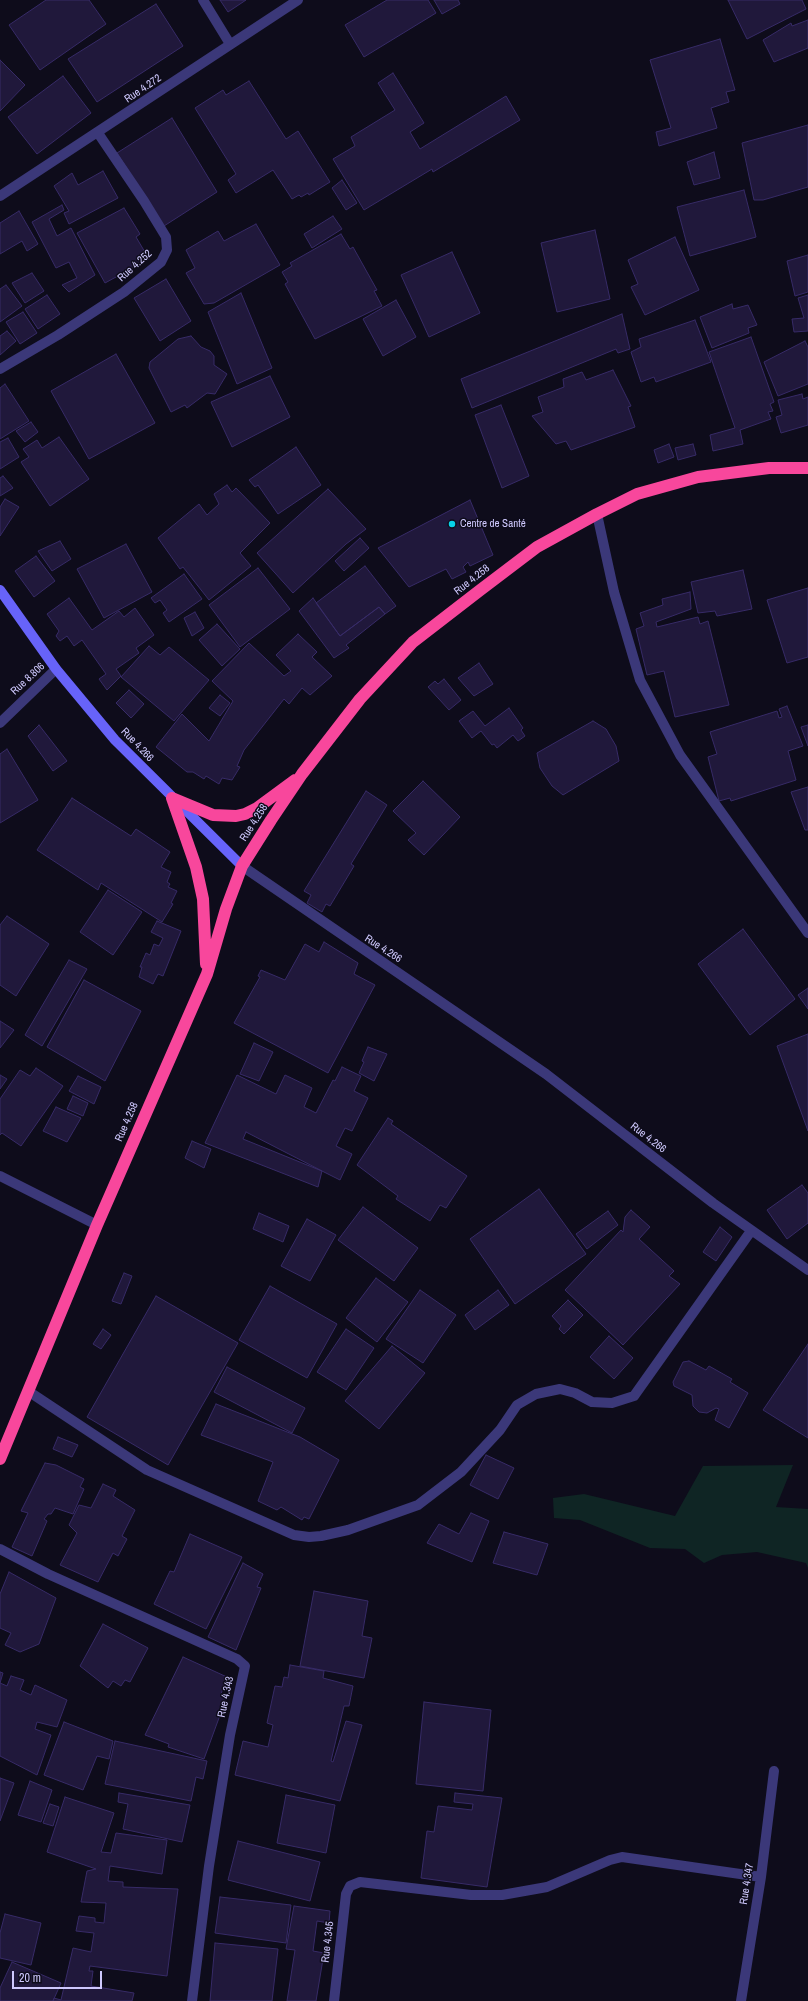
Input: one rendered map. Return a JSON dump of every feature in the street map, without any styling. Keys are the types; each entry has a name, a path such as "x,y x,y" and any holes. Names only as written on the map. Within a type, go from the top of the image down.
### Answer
{"highway":[{"name":"Rue 4.258","path":"0,1459 97,1225 207,974 226,909 242,866 270,820 302,774 360,699 413,642 537,547 597,514 637,494 698,477 769,468 808,468"},
{"path":"172,798 213,815 236,816 245,814 256,808 302,774"},
{"path":"172,798 196,867 203,899 207,974"}],"street":[{"path":"203,0 230,44"},
{"name":"Rue 4.272","path":"0,196 98,133 298,0"},
{"name":"Rue 4.252","path":"0,369 58,335 124,292 161,262 167,250 166,237 148,207 98,133"},
{"path":"597,514 614,592 640,680 680,755 808,932"},
{"name":"Rue 4.266","path":"0,590 56,669 115,740 242,866 546,1074 712,1203 808,1270"},
{"name":"Rue 8.806","path":"0,723 56,669"},
{"path":"0,1176 97,1225"},
{"path":"28,1391 147,1470 294,1535 310,1537 322,1536 348,1530 418,1505 461,1472 500,1430 517,1405 536,1394 560,1389 575,1393 592,1402 612,1403 634,1396 752,1231"},
{"name":"Rue 4.343","path":"0,1549 48,1574 237,1659 245,1666 230,1735 210,1858 192,2001"},
{"name":"Rue 4.347","path":"741,2001 761,1877 774,1771"},
{"name":"Rue 4.345","path":"334,2001 346,1894 350,1886 360,1882 471,1895 502,1895 547,1887 610,1860 622,1857 761,1877"}],"green space":[{"path":"793,1465 776,1507 808,1509 808,1568 806,1563 757,1552 722,1555 704,1563 685,1549 650,1548 580,1520 554,1518 553,1498 584,1494 675,1516 703,1466"}],"building":[{"path":"46,0 89,0 106,24 40,70 9,25"},
{"path":"220,0 246,0 228,12"},
{"path":"387,0 428,0 436,13 364,57 345,25"},
{"path":"434,0 458,0 460,4 442,14"},
{"path":"728,0 802,0 806,9 747,39"},
{"path":"156,4 183,46 97,102 68,59"},
{"path":"808,20 808,48 774,62 763,40 791,23 792,26"},
{"path":"720,39 735,90 726,92 729,102 711,108 717,128 659,146 656,132 671,128 650,60"},
{"path":"0,60 25,85 0,111"},
{"path":"393,73 424,123 410,132 420,149 506,96 520,120 433,172 432,169 364,210 333,159 355,146 351,137 395,110 378,83"},
{"path":"63,76 91,113 37,154 8,117"},
{"path":"249,81 286,139 298,131 330,182 309,195 308,193 301,197 299,195 292,199 273,170 236,193 228,180 236,174 195,108 223,90 226,95"},
{"path":"172,118 217,192 164,226 117,153"},
{"path":"808,125 808,187 763,200 754,200 742,143"},
{"path":"714,152 720,178 694,185 687,162"},
{"path":"103,171 118,198 69,224 64,213 69,211 54,186 72,173 78,185"},
{"path":"342,180 357,203 346,210 332,188"},
{"path":"744,190 756,237 690,256 677,207"},
{"path":"62,205 64,210 49,219 57,236 71,228 95,275 69,292 62,285 77,278 69,262 56,268 32,222"},
{"path":"124,208 140,234 136,237 149,259 105,283 77,233"},
{"path":"19,211 38,244 27,251 22,241 0,254 0,223"},
{"path":"333,216 342,229 312,248 304,234"},
{"path":"256,224 280,265 214,303 204,304 186,273 195,268 186,250 218,231 224,241"},
{"path":"595,230 610,299 557,312 541,243"},
{"path":"341,234 350,249 353,247 377,290 374,291 382,306 315,339 285,284 288,282 282,272 292,266 290,263"},
{"path":"675,237 699,290 645,315 631,287 638,284 628,260"},
{"path":"452,252 480,313 429,337 401,275"},
{"path":"808,255 808,292 795,296 787,261"},
{"path":"32,273 44,291 25,303 12,283"},
{"path":"166,279 191,321 160,341 134,298"},
{"path":"6,285 22,306 0,322 0,289"},
{"path":"241,293 272,368 237,384 208,312"},
{"path":"47,295 60,314 38,329 25,309"},
{"path":"808,295 808,331 794,332 792,319 804,318 798,298"},
{"path":"396,300 416,337 383,356 363,319"},
{"path":"732,304 733,309 748,305 757,325 748,328 749,333 712,348 700,317"},
{"path":"23,312 37,333 20,344 6,322"},
{"path":"622,314 630,349 618,353 616,349 472,408 461,379"},
{"path":"695,320 711,362 656,382 654,377 641,382 631,352 641,347 639,339"},
{"path":"7,331 16,341 0,355 0,336"},
{"path":"191,336 201,347 210,351 214,356 214,365 227,374 215,394 207,393 187,408 185,405 171,412 149,368 150,362 178,339"},
{"path":"751,337 774,402 770,404 773,411 768,412 771,419 740,430 743,444 713,451 710,435 735,428 709,352"},
{"path":"805,341 808,347 808,384 778,396 764,362"},
{"path":"116,354 155,423 89,459 51,391"},
{"path":"613,370 631,406 628,407 635,427 571,450 566,441 556,444 532,416 543,412 538,397 564,387 563,379 582,372 586,380"},
{"path":"270,376 290,417 232,447 211,402"},
{"path":"5,384 29,421 0,439 0,388"},
{"path":"802,394 803,399 808,397 808,425 781,433 776,417 782,415 778,400"},
{"path":"501,405 529,476 502,488 475,415"},
{"path":"31,422 38,432 25,442 16,431"},
{"path":"59,437 89,479 50,506 21,462 29,457 23,449 37,440 42,448"},
{"path":"8,438 19,457 0,469 0,442"},
{"path":"669,444 674,457 658,463 654,450"},
{"path":"693,444 696,455 678,460 675,448"},
{"path":"296,447 321,485 278,514 258,485 255,487 249,480"},
{"path":"3,476 13,488 0,496 0,478"},
{"path":"227,485 232,492 236,488 270,523 240,553 251,566 209,600 183,567 180,569 158,538 199,504 207,515 219,504 214,494"},
{"path":"328,489 366,529 346,544 293,593 257,553"},
{"path":"5,499 19,507 0,536 0,507"},
{"name":"Centre de Santé","path":"470,500 493,555 470,566 468,562 463,567 466,572 452,579 446,569 409,587 378,548"},
{"path":"360,538 369,548 344,571 335,561"},
{"path":"60,541 71,559 52,571 38,551"},
{"path":"126,544 152,592 104,618 77,569"},
{"path":"36,556 55,581 34,597 15,571"},
{"path":"365,566 396,606 385,614 379,607 340,636 316,603"},
{"path":"258,568 290,609 240,647 209,605"},
{"path":"743,570 752,609 717,616 715,611 698,613 691,582"},
{"path":"184,574 202,599 169,622 163,613 167,610 160,600 155,603 151,598"},
{"path":"808,588 808,657 787,663 767,600"},
{"path":"690,592 691,609 656,622 657,627 698,617 700,624 708,621 729,705 675,717 664,671 647,675 636,629 644,626 640,613 663,605 662,599"},
{"path":"69,598 92,630 119,611 124,617 135,608 154,635 136,648 139,653 116,669 121,676 107,690 99,679 106,674 82,640 74,646 67,636 60,641 56,636 59,631 47,614"},
{"path":"313,598 340,636 379,607 385,614 346,645 349,648 334,658 299,611"},
{"path":"195,612 204,628 192,636 184,618"},
{"path":"217,624 240,649 222,666 199,640"},
{"path":"298,634 317,652 312,657 332,676 310,695 302,688 289,704 284,699 244,750 237,766 240,767 232,780 222,778 219,784 206,776 204,779 193,772 187,772 156,747 182,714 209,741 233,701 212,681 249,643 284,676 291,671 276,655"},
{"path":"149,646 160,655 169,647 209,680 174,721 121,677"},
{"path":"479,663 493,684 474,696 458,678"},
{"path":"444,679 461,700 449,710 428,687 435,681 438,684"},
{"path":"129,690 144,704 131,718 116,703"},
{"path":"220,695 230,703 220,716 209,708"},
{"path":"787,706 803,746 788,751 796,780 731,801 730,798 719,801 708,757 717,754 710,732 777,711 779,718 782,717 779,709"},
{"path":"509,708 523,728 521,730 525,736 518,741 513,735 497,748 494,744 492,745 481,731 472,738 459,721 473,711 485,726"},
{"path":"593,721 606,729 616,746 619,761 563,795 552,786 540,768 537,753"},
{"path":"39,725 67,761 53,771 28,736"},
{"path":"808,725 808,746 801,727"},
{"path":"7,749 38,800 0,823 0,754"},
{"path":"423,781 460,817 424,855 408,840 416,833 393,811"},
{"path":"808,787 808,830 805,830 791,792"},
{"path":"366,791 387,805 351,864 354,866 330,906 326,904 322,912 307,903 311,895 304,891"},
{"path":"72,798 131,836 136,829 170,852 161,867 171,872 167,882 170,884 168,887 177,891 171,903 173,904 162,922 101,883 98,890 37,850"},
{"path":"108,890 142,912 113,955 80,932"},
{"path":"7,916 49,944 16,996 0,985 0,925"},
{"path":"157,921 181,931 163,976 158,974 153,984 139,977 142,967 140,967 146,953 150,955 154,944 159,946 163,938 151,932"},
{"path":"743,929 795,999 750,1035 698,964"},
{"path":"324,942 358,963 354,974 375,985 328,1073 234,1023 260,977 258,976 261,970 285,980 305,944 319,952"},
{"path":"69,960 87,969 42,1046 25,1035"},
{"path":"84,980 141,1011 105,1081 47,1047"},
{"path":"808,988 808,1009 798,995"},
{"path":"0,1021 14,1030 0,1048"},
{"path":"808,1034 808,1131 777,1046"},
{"path":"254,1043 273,1052 259,1081 240,1074"},
{"path":"368,1047 387,1054 374,1081 359,1073"},
{"path":"342,1067 361,1076 354,1091 368,1098 352,1131 345,1128 336,1146 352,1154 340,1180 322,1171 318,1187 205,1143 237,1075 276,1094 285,1075 312,1088 304,1107 316,1113 333,1080 335,1081","holes":["246,1132 322,1171 243,1139"]},
{"path":"36,1068 63,1086 21,1146 2,1133 0,1135 0,1099 20,1070 30,1076"},
{"path":"0,1075 7,1079 0,1089"},
{"path":"78,1076 101,1087 94,1104 69,1091"},
{"path":"73,1096 88,1103 83,1116 67,1109"},
{"path":"56,1107 81,1118 67,1142 43,1131"},
{"path":"388,1118 393,1121 391,1124 467,1176 446,1208 440,1205 430,1221 396,1199 398,1196 357,1165"},
{"path":"192,1141 211,1149 204,1168 185,1158"},
{"path":"802,1185 808,1193 808,1223 787,1239 767,1210"},
{"path":"539,1189 586,1254 515,1304 470,1239"},
{"path":"363,1207 418,1248 394,1281 338,1240"},
{"path":"631,1210 650,1227 639,1239 674,1271 669,1276 680,1284 623,1345 565,1290 621,1230 623,1232 625,1217"},
{"path":"608,1211 618,1225 587,1249 576,1234"},
{"path":"259,1213 289,1226 283,1242 253,1229"},
{"path":"307,1219 336,1235 310,1281 281,1266"},
{"path":"720,1227 732,1237 716,1261 703,1252"},
{"path":"124,1273 132,1276 121,1304 112,1301"},
{"path":"376,1278 408,1302 377,1342 346,1318"},
{"path":"270,1286 337,1324 307,1378 239,1340"},
{"path":"420,1290 456,1315 423,1363 386,1339"},
{"path":"498,1290 509,1305 475,1330 465,1315"},
{"path":"156,1296 238,1343 168,1465 87,1417"},
{"path":"568,1300 583,1315 564,1334 559,1329 561,1326 552,1316"},
{"path":"103,1329 111,1335 101,1349 93,1344"},
{"path":"346,1329 374,1348 346,1390 317,1372"},
{"path":"609,1336 633,1358 614,1379 590,1357"},
{"path":"808,1344 808,1438 763,1410"},
{"path":"392,1346 425,1373 379,1429 345,1401"},
{"path":"689,1361 706,1370 709,1366 732,1379 730,1382 748,1393 729,1428 715,1420 719,1409 716,1408 707,1413 699,1412 693,1406 692,1395 674,1386 673,1382 683,1362"},
{"path":"227,1367 305,1408 292,1433 214,1392"},
{"path":"216,1404 300,1437 339,1460 309,1519 304,1517 302,1520 281,1507 277,1510 258,1501 273,1462 201,1435"},
{"path":"58,1437 78,1445 72,1457 53,1449"},
{"path":"486,1455 514,1468 498,1499 470,1485"},
{"path":"45,1463 56,1465 84,1479 80,1487 84,1489 73,1514 55,1508 51,1514 48,1514 44,1519 47,1521 32,1556 12,1547 28,1513 21,1511"},
{"path":"103,1484 116,1490 113,1496 135,1510 122,1536 127,1539 118,1556 113,1553 98,1582 60,1565 77,1533 69,1525 79,1505 91,1508"},
{"path":"471,1513 489,1521 472,1562 427,1543 439,1524 459,1534"},
{"path":"504,1532 548,1544 537,1575 493,1563"},
{"path":"190,1534 242,1557 206,1629 154,1604 170,1571 174,1572"},
{"path":"243,1563 263,1574 257,1587 261,1588 236,1650 208,1637"},
{"path":"9,1572 56,1598 39,1644 20,1652 5,1645 11,1633 0,1628 0,1594"},
{"path":"314,1591 368,1601 362,1636 372,1638 364,1678 300,1666"},
{"path":"103,1624 148,1648 130,1682 125,1680 121,1686 113,1681 108,1688 80,1666"},
{"path":"183,1657 227,1677 221,1694 227,1696 204,1759 168,1747 169,1744 145,1735"},
{"path":"290,1665 324,1671 323,1678 353,1686 349,1706 344,1706 331,1761 333,1762 346,1721 362,1725 340,1801 235,1775 243,1741 268,1747 273,1725 267,1723 275,1686 282,1687 284,1677 288,1678"},
{"path":"0,1672 3,1673 0,1683"},
{"path":"11,1676 24,1680 20,1690 31,1695 35,1685 67,1700 57,1727 37,1722 35,1729 51,1735 37,1775 0,1756 0,1683 7,1686"},
{"path":"424,1702 491,1710 483,1791 416,1784"},
{"path":"64,1722 113,1741 109,1759 97,1756 83,1790 44,1775"},
{"path":"115,1741 207,1761 203,1779 196,1777 191,1801 105,1784"},
{"path":"0,1778 14,1783 0,1821"},
{"path":"30,1781 52,1790 41,1822 18,1815"},
{"path":"119,1793 190,1805 182,1842 123,1829 128,1804 118,1802"},
{"path":"455,1793 502,1798 487,1887 421,1878 427,1831 434,1832 438,1806 472,1810 473,1804 454,1802"},
{"path":"286,1795 335,1805 326,1853 277,1843"},
{"path":"65,1797 114,1813 101,1852 111,1853 116,1833 167,1840 162,1874 110,1866 108,1881 123,1882 123,1887 178,1889 167,1976 90,1966 89,1971 93,1971 91,1986 134,1993 132,2001 53,2001 54,1998 61,2000 73,1948 91,1952 94,1933 76,1931 79,1916 95,1918 95,1922 104,1923 106,1903 81,1902 87,1871 96,1869 47,1852"},
{"path":"50,1804 59,1807 53,1826 43,1823"},
{"path":"238,1841 320,1862 310,1901 228,1880"},
{"path":"220,1897 291,1905 286,1943 215,1933"},
{"path":"294,1906 330,1911 329,1923 317,1921 313,1951 324,1953 316,2001 287,2001 295,1950 286,1949"},
{"path":"5,1914 41,1923 31,1965 0,1958 0,1933"},
{"path":"215,1943 278,1949 272,2001 210,2001"},
{"path":"12,1962 61,1983 53,2001 0,2001 0,1988"}],"place":[{"name":"Centre de Santé","path":"452,524"}]}
